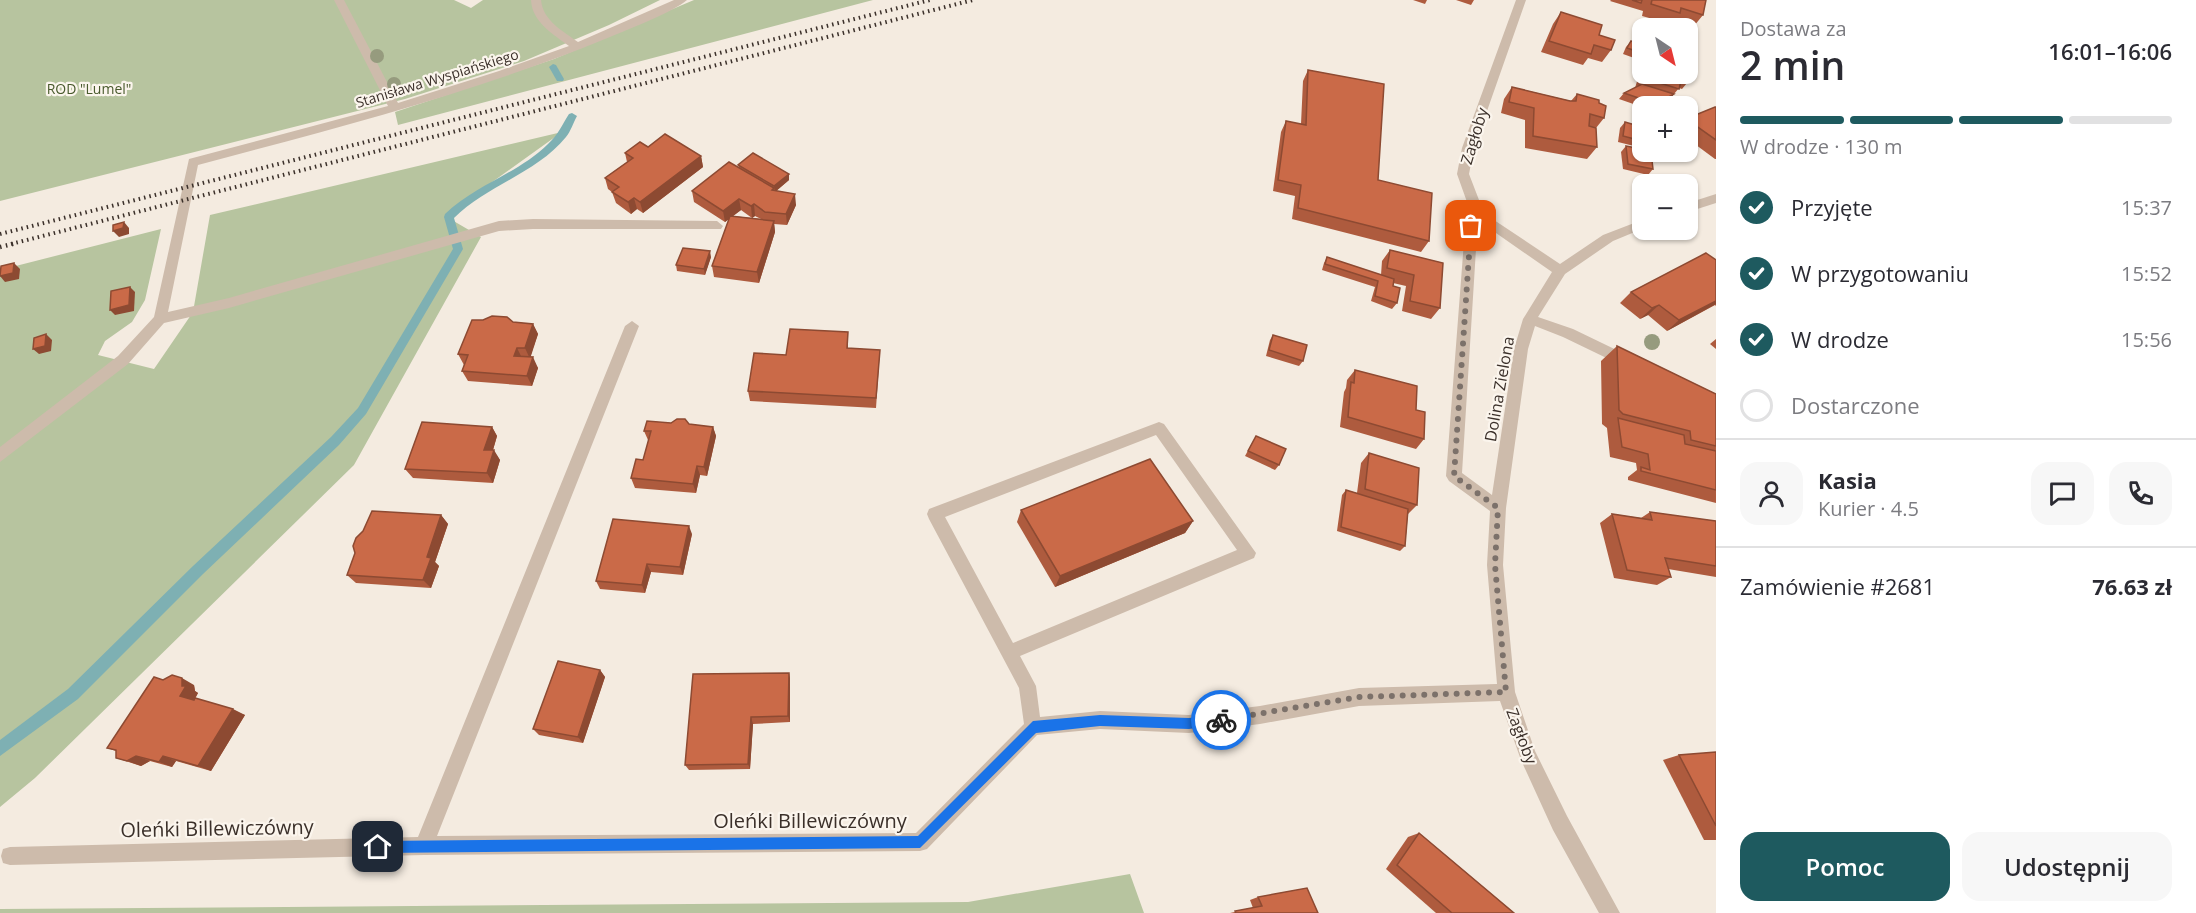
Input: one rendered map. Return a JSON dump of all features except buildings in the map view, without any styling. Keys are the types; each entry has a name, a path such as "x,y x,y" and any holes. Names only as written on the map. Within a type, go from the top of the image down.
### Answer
{"street":[{"path":"339,0 395,109"},
{"path":"536,0 541,18 577,46"},
{"name":"Stanisława Wyspiańskiego","path":"160,319 193,162 395,109 532,64 646,18 682,0"},
{"name":"Zagłoby","path":"1521,0 1468,147 1462,174 1473,202 1454,476 1498,508 1495,565 1506,692 1532,764 1560,823 1610,913"},
{"path":"1698,204 1716,198"},
{"path":"1473,202 1490,223 1560,271"},
{"path":"0,456 123,360 160,319 240,300 499,226 533,224 717,225"},
{"name":"Dolina Zielona","path":"1498,508 1521,349 1530,319 1560,271 1608,238 1632,228"},
{"path":"1530,319 1569,333 1642,369"},
{"path":"424,846 632,326"},
{"path":"1009,653 1248,553 1159,428 935,514 1009,653 1027,686 1033,727 1100,720 1189,724 1260,715 1359,697 1506,692"},
{"name":"Oleńki Billewiczówny","path":"10,856 424,846 920,842 1033,727"}],"green space":[{"name":"ROD \"Lumel\"","path":"0,0 454,0 471,8 483,0 660,0 609,25 524,61 405,99 0,201"},
{"path":"694,0 873,0 398,125 395,112 554,59"},
{"path":"562,132 445,216 481,237 354,465 35,778 0,807 0,270 161,229 145,300 132,322 105,341 98,355 154,369 193,312 210,215"},
{"path":"1130,874 1144,913 0,913 0,909 968,902"}],"waterway":[{"path":"553,67 560,79"},
{"path":"0,749 73,694 198,570 335,441 362,411 458,249 449,217 480,192 535,160 551,147 564,133 572,116"}],"railway":[{"path":"0,234 930,0"},
{"path":"11,244 973,0"},
{"path":"0,247 17,243"}],"way so far":[{"path":"1221,720 1359,697 1506,692 1495,565 1498,508 1454,476 1471,226"}],"route":[{"path":"378,847 920,842 1033,727 1100,720 1189,724 1221,720"}]}
